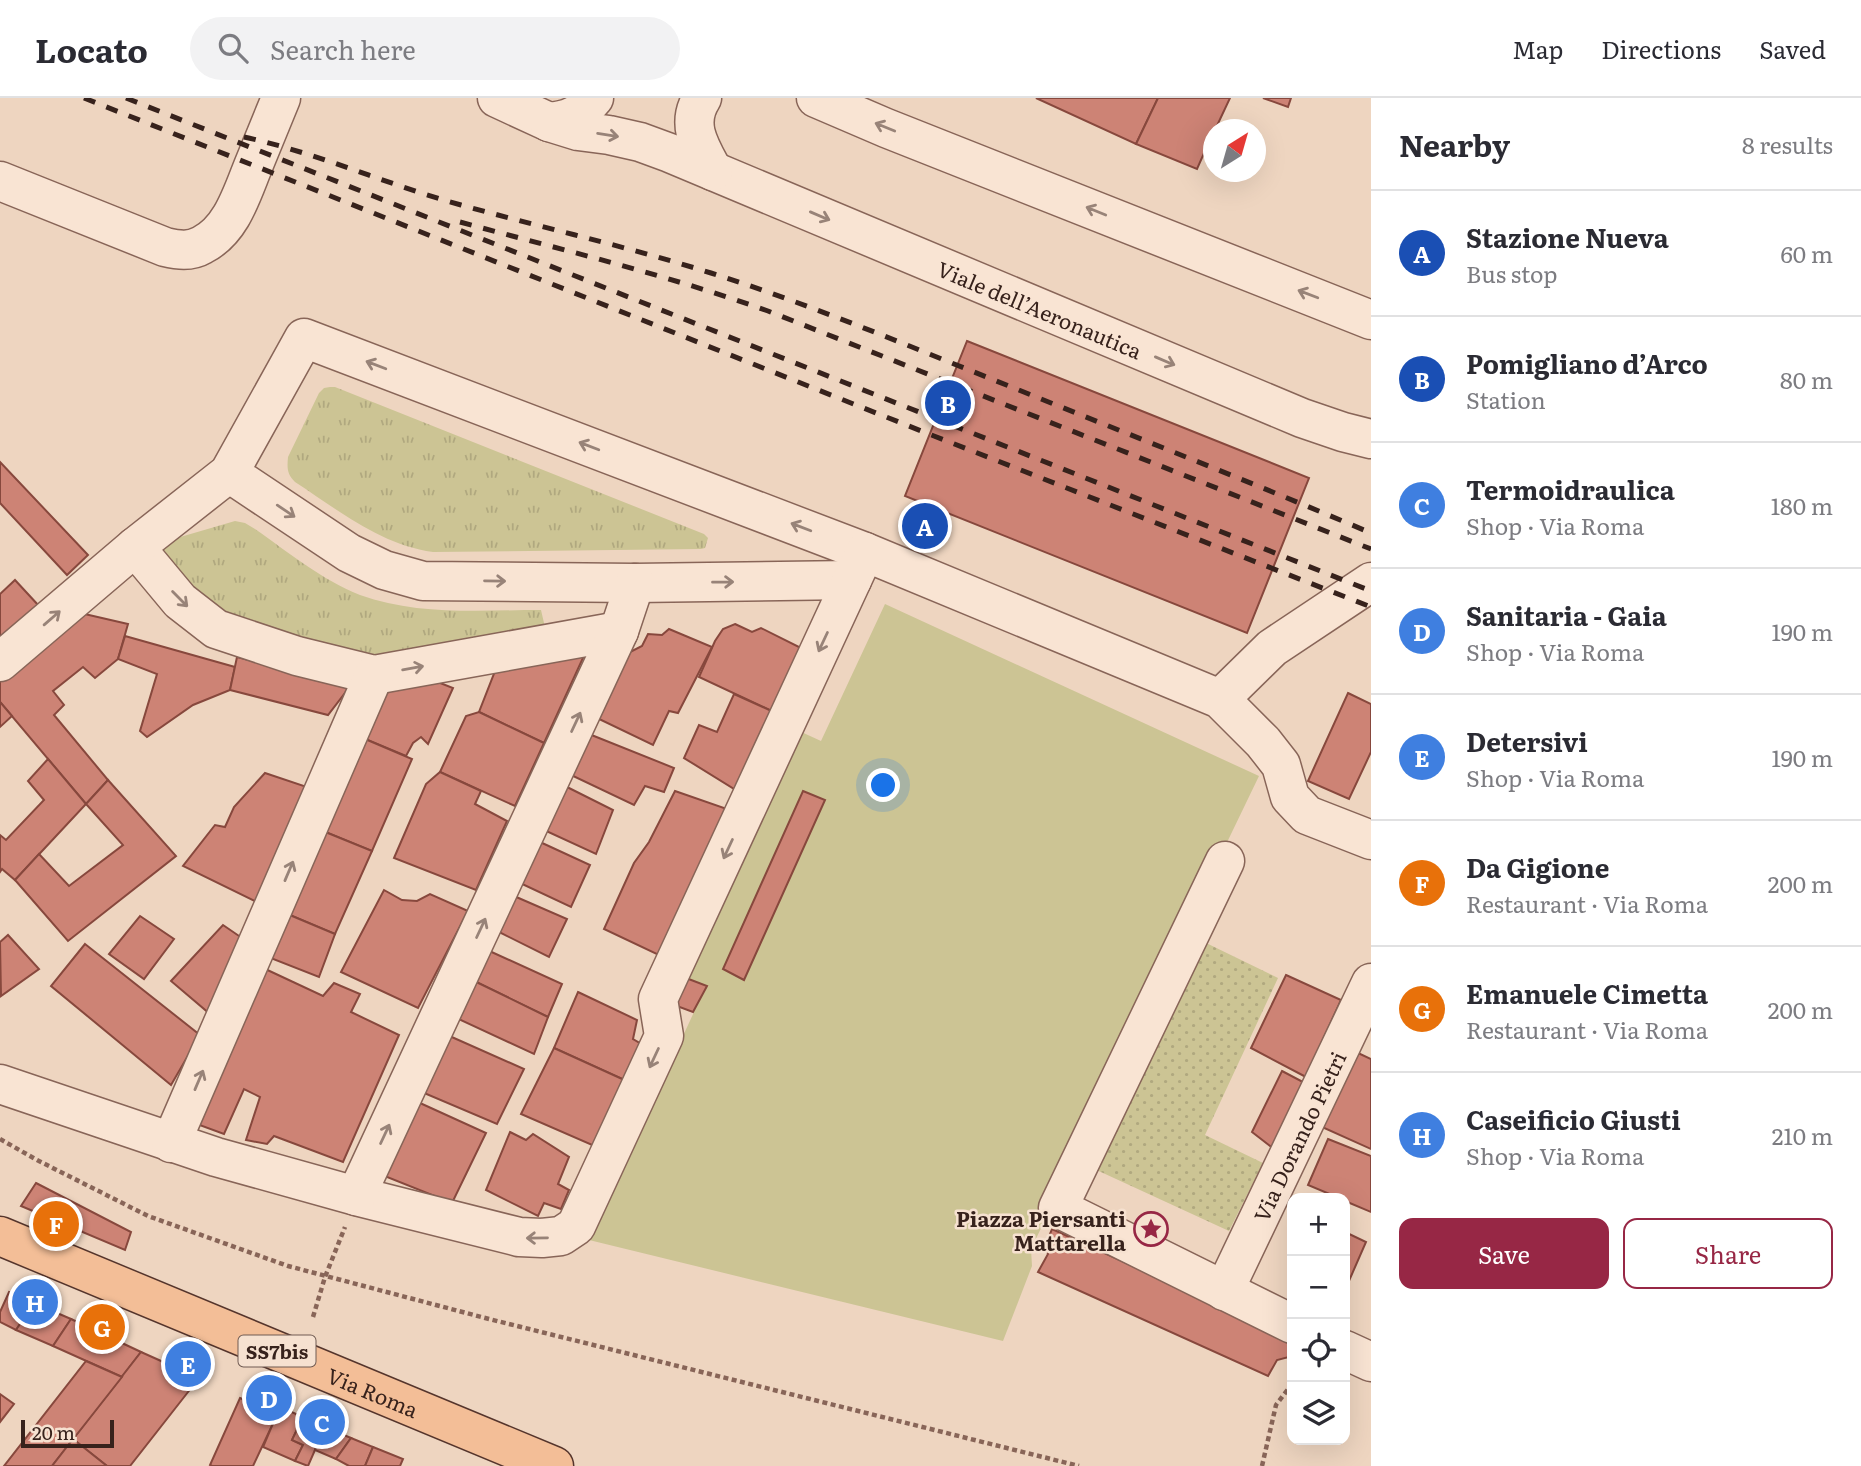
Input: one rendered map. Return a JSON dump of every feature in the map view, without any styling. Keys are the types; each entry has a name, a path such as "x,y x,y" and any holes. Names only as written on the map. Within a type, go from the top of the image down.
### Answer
{"main road":[{"name":"Via Roma","path":"0,1236 554,1466"}],"street":[{"path":"0,181 165,247 184,251 201,246 214,238 225,226 237,206 281,98"},
{"name":"Viale dell’Aeronautica","path":"497,98 549,122 578,131 640,142 1302,418 1371,439"},
{"path":"549,122 566,120 582,112 594,98"},
{"path":"702,98 698,104 694,132 713,171"},
{"path":"816,98 1371,320"},
{"path":"0,662 125,555 229,473 304,338 858,566 1220,699 1263,742 1281,765 1290,797 1307,815 1371,840"},
{"path":"229,473 349,553 384,570 423,581 635,583 858,566"},
{"path":"125,555 216,629 297,656 374,675 619,631"},
{"path":"0,1084 171,1143 356,1196 519,1237 561,1236 576,1226 664,1035 658,999 858,566"},
{"path":"1220,699 1272,648 1371,582"},
{"path":"356,1196 619,631 635,583"},
{"path":"171,1143 374,675"},
{"path":"1225,861 1058,1208 1287,1322"},
{"name":"Via Dorando Pietri","path":"1224,1291 1368,997"},
{"path":"1350,1352 1371,1362"}],"path":[{"path":"0,1139 148,1216 288,1266 1079,1466"},
{"path":"313,1317 356,1196"},
{"path":"1262,1466 1276,1405 1287,1391"}],"green space":[{"path":"335,387 704,534 708,538 705,548 433,552 396,542 344,515 295,482 289,473 288,457 319,393 324,388"},
{"path":"235,521 245,523 319,574 360,595 382,602 427,609 541,610 547,636 402,663 218,618 161,554 164,545 170,540"},
{"path":"885,604 1259,776 1031,1249 1032,1266 1003,1341 589,1240 694,1012 671,1000 797,730 821,741"},
{"path":"1200,940 1278,978 1205,1135 1263,1163 1229,1231 1090,1167"}],"building":[{"path":"1036,98 1158,98 1136,144"},
{"path":"1158,98 1230,98 1220,119 1203,119 1203,156 1197,169 1136,144"},
{"path":"1263,98 1291,98 1288,107"},
{"path":"967,341 1309,478 1247,633 905,496"},
{"path":"0,462 88,555 67,575 0,503"},
{"path":"15,580 39,606 0,638 0,594"},
{"path":"76,612 128,624 118,659 95,678 83,667 53,691 64,705 54,715 108,780 86,804 0,702 0,681"},
{"path":"735,624 752,632 761,628 805,650 776,713 699,677 723,629"},
{"path":"669,629 712,647 678,713 669,711 653,745 597,718 630,652 642,646 648,634 662,635"},
{"path":"125,636 235,667 230,690 193,705 147,737 140,731 157,674 118,659"},
{"path":"588,647 544,743 479,712 499,661"},
{"path":"237,657 351,685 328,715 230,690"},
{"path":"430,679 453,688 428,744 421,737 413,743 406,756 358,736 390,688"},
{"path":"1348,693 1371,704 1371,752 1349,799 1308,781"},
{"path":"734,694 776,713 739,792 684,758 699,725 717,732"},
{"path":"0,702 12,716 0,727"},
{"path":"479,712 544,743 515,806 440,772 466,716"},
{"path":"589,734 674,768 664,792 645,786 634,805 571,775"},
{"path":"358,736 412,759 372,851 318,829"},
{"path":"48,759 86,804 15,880 2,869 0,872 0,835 6,840 44,800 28,781"},
{"path":"440,772 481,791 475,804 507,821 476,890 394,858 426,784"},
{"path":"265,773 307,787 257,902 183,866 215,825 225,827 234,807"},
{"path":"108,780 176,856 68,941 15,880 39,854 69,886 123,845 86,804"},
{"path":"563,785 613,810 596,854 544,830"},
{"path":"675,791 727,809 663,957 604,929 634,863 649,842"},
{"path":"803,791 825,800 744,980 723,969"},
{"path":"318,829 372,851 335,934 285,913"},
{"path":"540,842 590,865 571,907 520,883"},
{"path":"384,890 402,900 417,901 430,894 468,911 418,1008 341,972"},
{"path":"514,896 567,919 549,957 497,931"},
{"path":"285,913 335,934 319,977 268,957"},
{"path":"140,916 174,939 144,979 109,954"},
{"path":"223,925 242,938 210,1014 171,981"},
{"path":"8,935 39,969 1,996 0,942"},
{"path":"85,944 200,1035 171,1085 51,986"},
{"path":"485,949 562,984 548,1017 468,978"},
{"path":"261,967 323,996 334,983 360,994 351,1012 399,1035 343,1162 274,1136 267,1144 246,1140 260,1097 244,1089 224,1134 194,1123"},
{"path":"1286,975 1341,1000 1306,1077 1251,1048"},
{"path":"468,978 548,1017 534,1054 450,1015"},
{"path":"686,978 707,986 693,1012 674,1005"},
{"path":"578,992 637,1020 633,1039 648,1048 631,1083 554,1048"},
{"path":"445,1034 524,1069 497,1124 417,1090"},
{"path":"554,1048 631,1083 599,1148 521,1114"},
{"path":"1358,1053 1371,1059 1371,1149 1322,1127"},
{"path":"1282,1071 1303,1082 1274,1149 1252,1132"},
{"path":"409,1098 486,1133 452,1203 377,1173"},
{"path":"510,1132 526,1140 533,1134 569,1157 558,1184 569,1190 561,1209 544,1203 538,1216 486,1190"},
{"path":"1328,1139 1371,1156 1371,1212 1350,1203 1350,1193 1327,1193 1308,1185"},
{"path":"36,1183 131,1232 125,1250 21,1206"},
{"path":"1052,1229 1287,1337 1287,1358 1277,1360 1268,1376 1038,1272 1048,1254 1045,1246"},
{"path":"1350,1234 1366,1242 1350,1279"},
{"path":"9,1292 34,1303 16,1330 0,1322 0,1312"},
{"path":"34,1303 71,1319 53,1346 16,1330"},
{"path":"71,1319 141,1352 122,1377 53,1346"},
{"path":"141,1352 199,1378 130,1466 107,1466 73,1439"},
{"path":"86,1361 122,1377 52,1466 4,1466"},
{"path":"0,1394 14,1404 0,1422"},
{"path":"240,1398 277,1415 253,1466 212,1466 210,1465"},
{"path":"280,1407 303,1417 292,1440 303,1445 295,1461 263,1447"},
{"path":"303,1417 325,1427 308,1466 295,1461 303,1445 292,1440"},
{"path":"325,1427 351,1438 336,1459 315,1450"},
{"path":"351,1438 373,1447 365,1466 349,1466 336,1459"},
{"path":"73,1439 107,1466 52,1466"},
{"path":"373,1447 403,1459 400,1466 365,1466"}],"railway":[{"path":"84,98 1371,607"},
{"path":"126,98 1371,591"},
{"path":"244,137 299,152 434,197 749,285 898,342 1371,533"},
{"path":"460,222 653,274 768,311 1371,549"}],"place":[{"name":"Pomigliano d’Arco","path":"948,403"},
{"name":"Stazione Nueva","path":"925,526"},
{"name":"Da Gigione","path":"56,1224"},
{"name":"Piazza Piersanti Mattarella","path":"1151,1229"},
{"name":"Caseificio Giusti","path":"35,1302"},
{"name":"Emanuele Cimetta","path":"102,1327"},
{"name":"Detersivi","path":"188,1364"},
{"name":"Sanitaria - Gaia","path":"269,1398"},
{"name":"Termoidraulica","path":"322,1422"}]}
